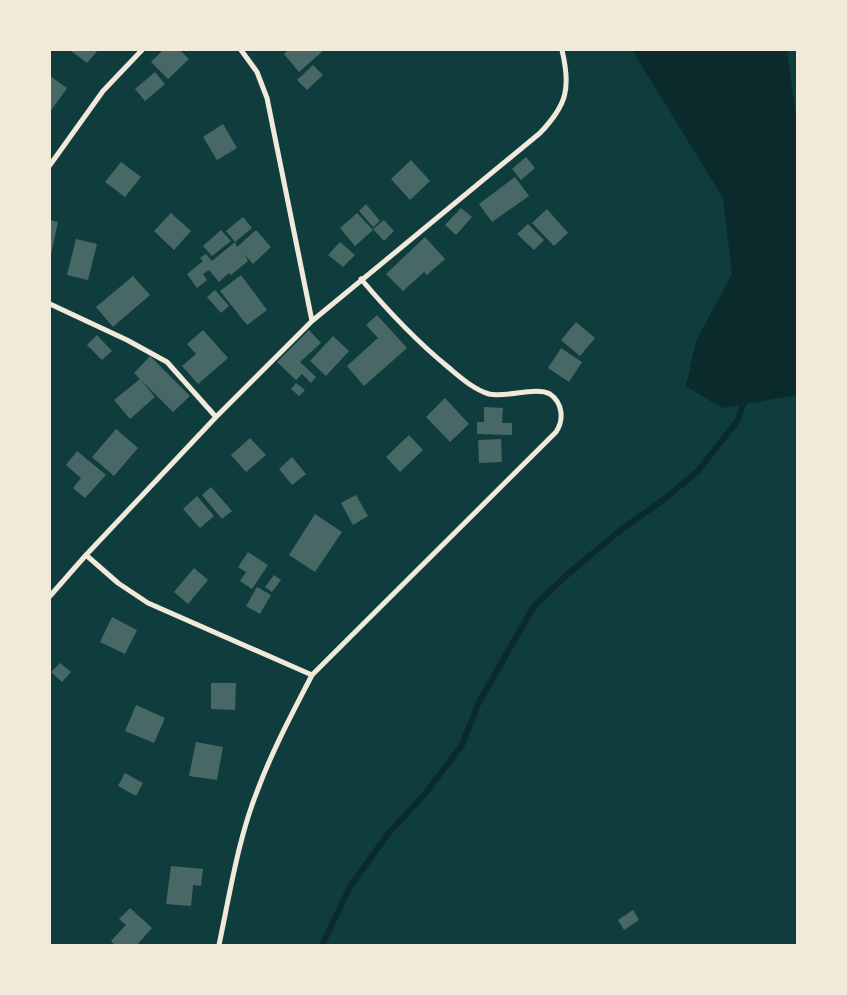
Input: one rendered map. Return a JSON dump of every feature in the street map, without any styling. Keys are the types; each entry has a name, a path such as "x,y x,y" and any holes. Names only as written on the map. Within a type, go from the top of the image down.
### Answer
{"street":[{"path":"50,165 103,91 142,50"},
{"path":"241,50 256,72 267,98 312,321"},
{"path":"50,596 216,417 312,321 540,133 555,117 562,104 567,84 562,50"},
{"path":"219,945 242,837 257,790 276,744 312,675 561,424 560,408 550,394 541,391 509,395 490,394 465,381 421,344 393,317 361,279"},
{"path":"50,304 127,340 167,362 216,417"},
{"path":"86,555 118,583 148,603 312,675"}],"water":[{"path":"632,50 787,50 797,125 797,395 722,408 686,386 696,341 732,274 723,198"}],"building":[{"path":"70,50 98,50 87,63"},
{"path":"163,50 180,50 189,59 168,79 151,62"},
{"path":"288,50 324,50 299,72 284,54"},
{"path":"313,65 323,75 307,90 297,80"},
{"path":"155,72 165,84 145,101 135,89"},
{"path":"50,76 67,88 50,112"},
{"path":"223,124 237,148 217,160 203,137"},
{"path":"526,157 535,168 521,180 512,169"},
{"path":"411,160 430,181 410,200 391,179"},
{"path":"121,162 141,177 125,197 105,182"},
{"path":"515,177 529,196 492,222 479,204"},
{"path":"366,204 380,221 373,227 359,211"},
{"path":"461,208 472,217 456,235 445,225"},
{"path":"547,209 568,233 554,246 532,223"},
{"path":"171,213 191,231 174,250 154,231"},
{"path":"357,213 373,230 355,246 340,228"},
{"path":"243,217 252,228 235,242 226,231"},
{"path":"50,220 58,222 51,254 50,254"},
{"path":"384,220 394,231 384,241 373,229"},
{"path":"528,224 544,240 534,250 517,234"},
{"path":"221,230 231,241 212,256 203,246"},
{"path":"256,230 271,247 253,264 244,254 248,261 219,282 209,270 203,274 207,280 197,288 187,274 203,261 200,258 206,254 212,261 235,242 237,247"},
{"path":"425,237 445,259 427,275 424,272 403,291 386,274"},
{"path":"76,239 97,244 88,280 67,275"},
{"path":"340,242 355,255 343,267 328,255"},
{"path":"241,275 267,310 247,325 220,291"},
{"path":"133,276 150,295 113,327 96,307"},
{"path":"215,290 229,306 221,313 207,297"},
{"path":"377,315 407,348 364,386 347,366 378,338 366,325"},
{"path":"576,322 595,338 580,356 561,340"},
{"path":"203,330 228,358 198,384 182,366 196,354 187,344"},
{"path":"309,330 321,343 300,362 316,377 311,383 302,374 296,380 277,362"},
{"path":"97,335 112,351 102,360 87,345"},
{"path":"333,336 349,351 326,376 310,361"},
{"path":"561,348 582,362 569,382 548,368"},
{"path":"150,356 190,396 173,412 134,373"},
{"path":"140,379 155,397 130,419 114,400"},
{"path":"296,383 305,390 299,396 291,389"},
{"path":"445,398 469,424 450,442 426,417"},
{"path":"484,407 503,408 502,423 512,423 512,435 477,434 477,422 484,422"},
{"path":"116,429 138,448 114,476 92,457"},
{"path":"409,435 423,450 400,472 386,457"},
{"path":"250,438 266,455 246,472 231,455"},
{"path":"501,439 502,462 479,463 478,440"},
{"path":"77,451 106,475 85,498 73,488 81,478 66,465"},
{"path":"292,457 306,474 292,485 279,469"},
{"path":"211,487 232,511 222,519 202,495"},
{"path":"356,495 368,516 353,525 341,503"},
{"path":"197,496 214,516 200,528 183,509"},
{"path":"315,514 342,532 315,572 289,555"},
{"path":"248,552 268,565 252,589 240,581 246,572 238,567"},
{"path":"194,568 208,580 188,604 174,592"},
{"path":"274,575 281,580 272,592 265,587"},
{"path":"257,587 271,595 260,614 246,606"},
{"path":"112,617 137,630 125,654 100,642"},
{"path":"60,663 71,672 62,682 51,672"},
{"path":"211,683 236,683 235,710 211,709"},
{"path":"136,705 165,718 154,743 125,731"},
{"path":"196,742 223,747 217,780 189,776"},
{"path":"125,773 143,783 136,796 118,786"},
{"path":"171,866 203,869 201,886 193,885 191,906 166,904"},
{"path":"130,908 152,928 137,945 115,945 111,941 126,925 119,919"},
{"path":"633,910 639,920 624,930 618,920"}],"waterway":[{"path":"322,945 350,887 387,835 424,795 462,745 479,702 534,606 570,572 622,529 663,500 698,471 738,420 743,404"}]}
